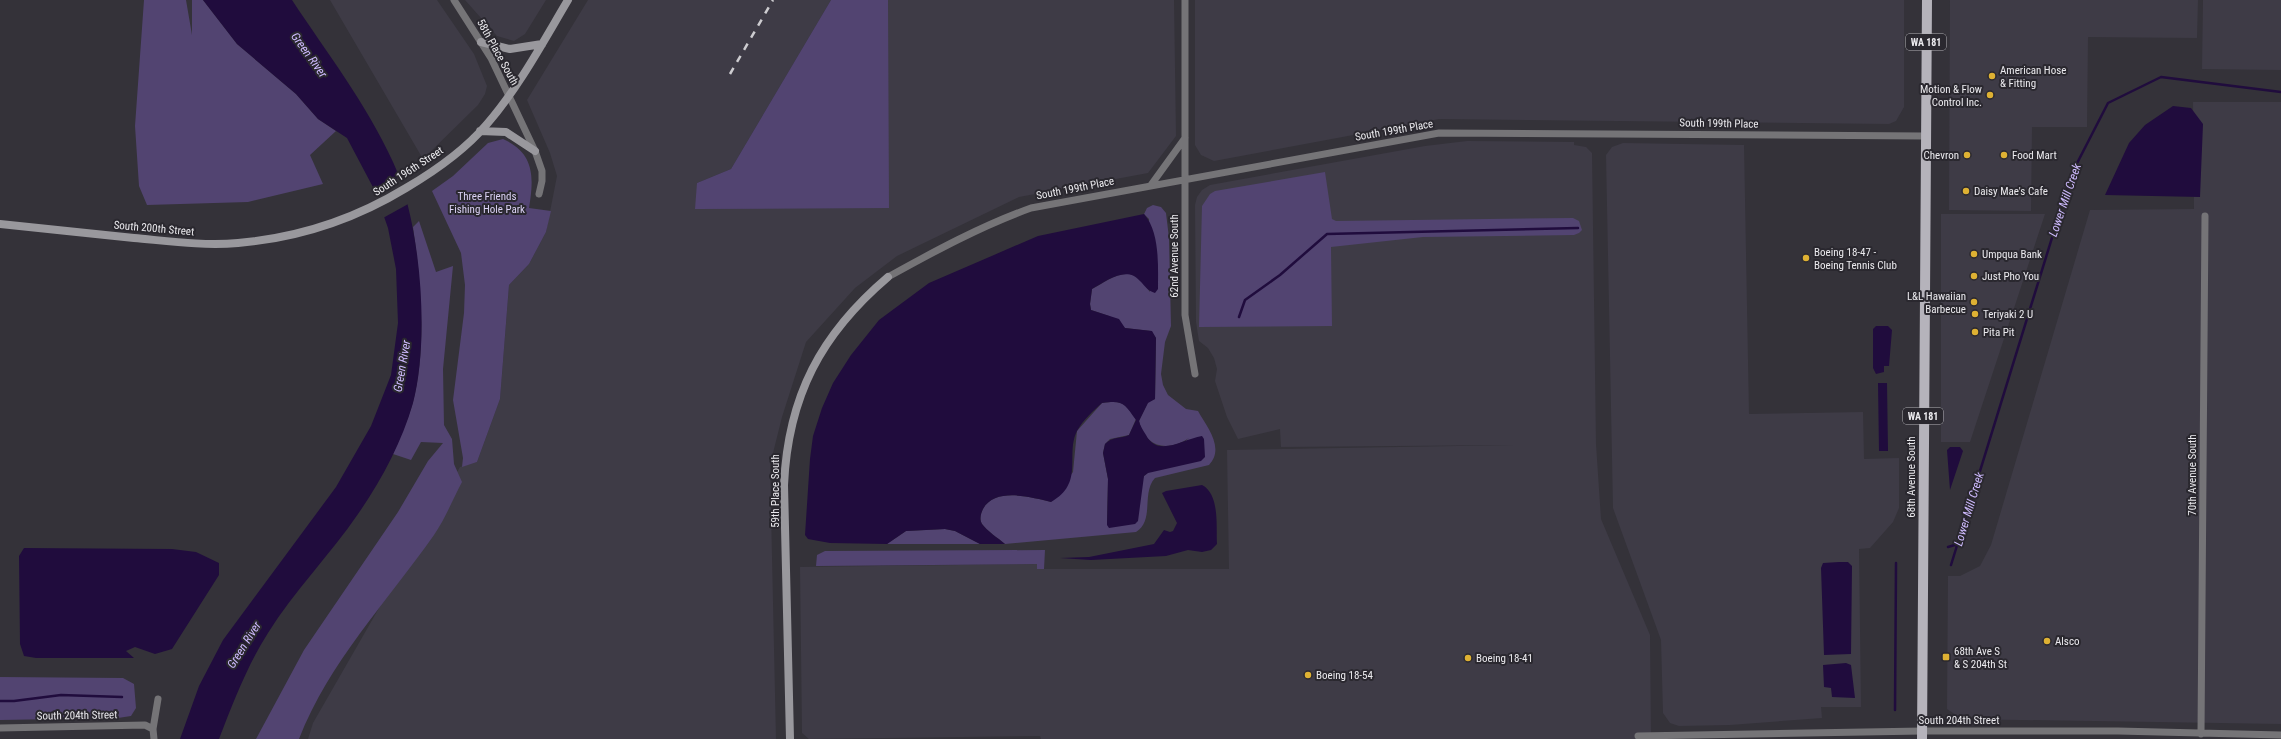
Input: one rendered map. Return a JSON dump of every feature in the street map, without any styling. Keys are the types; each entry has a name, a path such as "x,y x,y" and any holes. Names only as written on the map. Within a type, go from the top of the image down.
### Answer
{"main road":[{"name":"South 196th Street","path":"306,231 359,213 385,201 430,173 480,132 509,94 542,44 568,0"},
{"name":"68th Avenue South","path":"1922,735 1924,136 1927,0"},
{"path":"481,42 510,49 542,44"},
{"path":"480,132 506,132 535,151"},
{"name":"South 200th Street","path":"0,224 205,243 259,240 306,231"},
{"name":"59th Place South","path":"790,739 784,484 785,453 792,420 803,385 831,336 867,295 888,277"}],"street":[{"name":"58th Place South","path":"454,0 481,42 509,94 535,151 542,171 542,181 539,194"},
{"name":"62nd Avenue South","path":"1185,0 1185,315 1195,374"},
{"name":"South 199th Place","path":"888,277 939,248 1000,219 1031,208 1439,133 1924,136"},
{"path":"1151,185 1185,138"},
{"name":"70th Avenue South","path":"2201,734 2205,216"},
{"path":"154,739 153,729 158,699"},
{"name":"South 204th Street","path":"0,728 145,725 153,729"},
{"path":"2118,731 2118,739"},
{"name":"South 204th Street","path":"1638,736 1922,735 2118,731 2281,735"}],"shaded area":[{"path":"330,0 437,0 474,54 487,86 485,94 478,105 423,159"},
{"path":"465,0 546,0 525,34 514,41 497,36"},
{"path":"588,0 831,0 731,169 697,183 888,208 888,0 1174,0 1176,136 1148,173 1019,197 897,256 855,288 806,342 782,417 770,465 776,739 308,739 313,723 460,467 477,462 500,399 509,285 529,264 546,232 557,176 550,153 527,100"},
{"path":"1195,0 1904,0 1904,107 1896,121 1889,124 1439,119 1214,161 1201,155 1195,145"},
{"path":"1950,0 2198,0 2197,38 2088,37 2087,127 2032,127 2031,211 1949,210"},
{"path":"2203,0 2281,0 2281,70 2202,69"},
{"path":"2193,102 2281,102 2281,724 1962,719 1947,709 1948,576 1960,576 1980,566 1991,545 2090,210 2194,209"},
{"path":"1467,141 1574,142 1574,145 1586,147 1592,153 1596,444 1601,519 1650,635 1651,739 1041,739 1040,736 809,739 802,733 800,567 1037,564 1038,569 1229,569 1227,450 1513,445 1281,447 1280,429 1238,439 1227,417 1215,381 1217,369 1214,358 1208,348 1199,341 1196,322 1195,205 1197,197 1202,190 1210,185 1425,146"},
{"path":"1623,143 1744,145 1749,414 1863,412 1864,459 1899,458 1899,508 1893,522 1870,548 1859,549 1861,707 1821,707 1822,718 1730,725 1679,726 1670,723 1663,713 1661,640 1613,508 1606,155 1612,147"},
{"path":"1941,214 2045,214 1970,442 1941,442"}],"green space":[{"path":"144,0 186,0 192,35 192,0 203,0 237,44 296,94 318,119 336,131 310,155 323,184 248,202 147,205 139,186 135,126"},
{"path":"831,0 888,0 889,208 695,209 697,183 731,169"},
{"name":"Three Friends Fishing Hole Park","path":"503,139 514,145 527,159 530,168 532,187 529,208 551,211 546,232 529,264 509,285 500,399 477,462 462,467 463,458 453,400 464,313 465,285 461,253 432,191 453,176 488,143"},
{"path":"1325,172 1332,219 1336,221 1573,218 1579,221 1582,230 1574,235 1423,237 1331,247 1332,326 1199,327 1202,206 1210,194 1215,191"},
{"path":"1153,205 1161,207 1166,213 1169,238 1171,326 1165,342 1161,374 1163,385 1168,395 1186,409 1198,411 1213,438 1215,452 1213,458 1209,465 1155,478 1149,491 1145,521 1142,527 1136,532 1005,544 982,524 980,518 983,509 989,502 996,498 1014,495 1051,502 1073,472 1077,431 1102,403 1115,402 1123,404 1129,409 1136,419 1129,435 1110,439 1105,444 1103,453 1108,479 1107,525 1141,482 1144,476 1189,438 1173,445 1166,446 1158,445 1146,437 1139,421 1148,402 1155,399 1156,338 1151,331 1125,328 1109,316 1091,310 1090,304 1092,289 1120,275 1132,274 1142,282 1150,292 1149,219 1144,214 1147,208"},
{"path":"419,221 436,272 453,266 443,369 444,425 452,439 454,464 462,482 434,535 360,633 326,684 311,711 299,739 256,739 304,650 398,512 428,461 443,443 421,442 411,460 393,454 413,402 420,359 420,293 413,227"},
{"path":"945,529 955,531 980,544 887,544 906,531"},
{"path":"1045,550 1044,569 1037,569 1037,564 816,566 817,555 825,551"},
{"path":"0,677 123,678 134,684 136,708 131,716 118,718 0,720"}],"water":[{"name":"Green River","path":"203,0 292,0 346,79 371,119 393,162 403,187 416,248 420,281 422,314 421,347 418,377 413,403 397,447 375,488 347,529 289,602 268,633 247,672 219,739 180,739 199,686 223,640 336,487 371,426 391,375 398,323 396,269 388,228 375,191 347,138 318,119 296,94 237,44"},
{"path":"2173,106 2191,108 2203,124 2200,197 2105,195 2129,143 2145,125"},
{"path":"1144,214 1153,230 1157,250 1158,289 1155,293 1153,292 1135,276 1129,274 1116,276 1092,289 1090,304 1091,310 1119,319 1125,328 1152,331 1156,338 1155,399 1148,403 1139,421 1140,425 1151,442 1157,445 1171,445 1202,436 1204,439 1205,457 1201,461 1148,473 1144,476 1138,521 1135,524 1109,528 1107,525 1108,479 1103,453 1105,444 1108,441 1129,435 1136,420 1126,406 1122,404 1114,402 1102,403 1085,419 1077,431 1074,440 1071,478 1068,486 1061,494 1051,502 1024,496 1005,496 996,498 989,502 983,509 980,518 982,524 1005,544 980,544 955,531 945,529 906,531 887,544 830,543 808,539 805,535 810,459 813,436 822,408 833,383 851,355 879,320 929,283 1038,236"},
{"path":"1876,326 1888,326 1892,330 1889,366 1884,366 1884,372 1876,374 1873,368 1873,329"},
{"path":"1878,383 1887,383 1888,451 1879,451"},
{"path":"1950,447 1960,447 1963,451 1950,490 1947,450"},
{"path":"1202,485 1208,489 1212,496 1216,512 1217,544 1211,550 1202,552 1188,550 1166,556 1091,560 1060,558 1089,557 1154,544 1164,530 1170,532 1173,531 1177,523 1162,493"},
{"path":"24,548 172,549 196,552 219,563 219,575 172,649 155,654 135,647 126,651 134,658 36,658 24,656 20,644 19,556"},
{"path":"1848,562 1852,566 1851,654 1824,655 1821,568 1823,563"},
{"path":"1846,663 1851,665 1855,698 1832,697 1831,688 1824,687 1823,665"}],"pier":[{"path":"401,176 410,203 383,218 373,192"}],"waterway":[{"name":"Lower Mill Creek","path":"1951,565 2072,173 2108,103 2161,77 2281,92"},
{"path":"1239,317 1245,300 1280,275 1327,234 1578,228"},
{"name":"Lower Mill Creek","path":"1948,547 1958,544"},
{"path":"1895,710 1896,563"},
{"path":"0,701 14,701 61,695 122,697"}],"railway":[{"path":"730,74 773,0"}],"place":[{"name":"American Hose & Fitting","path":"1992,76"},
{"name":"Motion & Flow Control Inc.","path":"1990,95"},
{"name":"Chevron","path":"1967,155"},
{"name":"Food Mart","path":"2004,155"},
{"name":"Daisy Mae's Cafe","path":"1966,191"},
{"name":"Umpqua Bank","path":"1974,254"},
{"name":"Boeing 18-47 - Boeing Tennis Club","path":"1806,258"},
{"name":"Just Pho You","path":"1974,276"},
{"name":"L&L Hawaiian Barbecue","path":"1974,302"},
{"name":"Teriyaki 2 U","path":"1975,314"},
{"name":"Pita Pit","path":"1975,332"},
{"name":"Alsco","path":"2047,641"},
{"name":"68th Ave S & S 204th St","path":"1946,657"},
{"name":"Boeing 18-41","path":"1468,658"},
{"name":"Boeing 18-54","path":"1308,675"}]}
